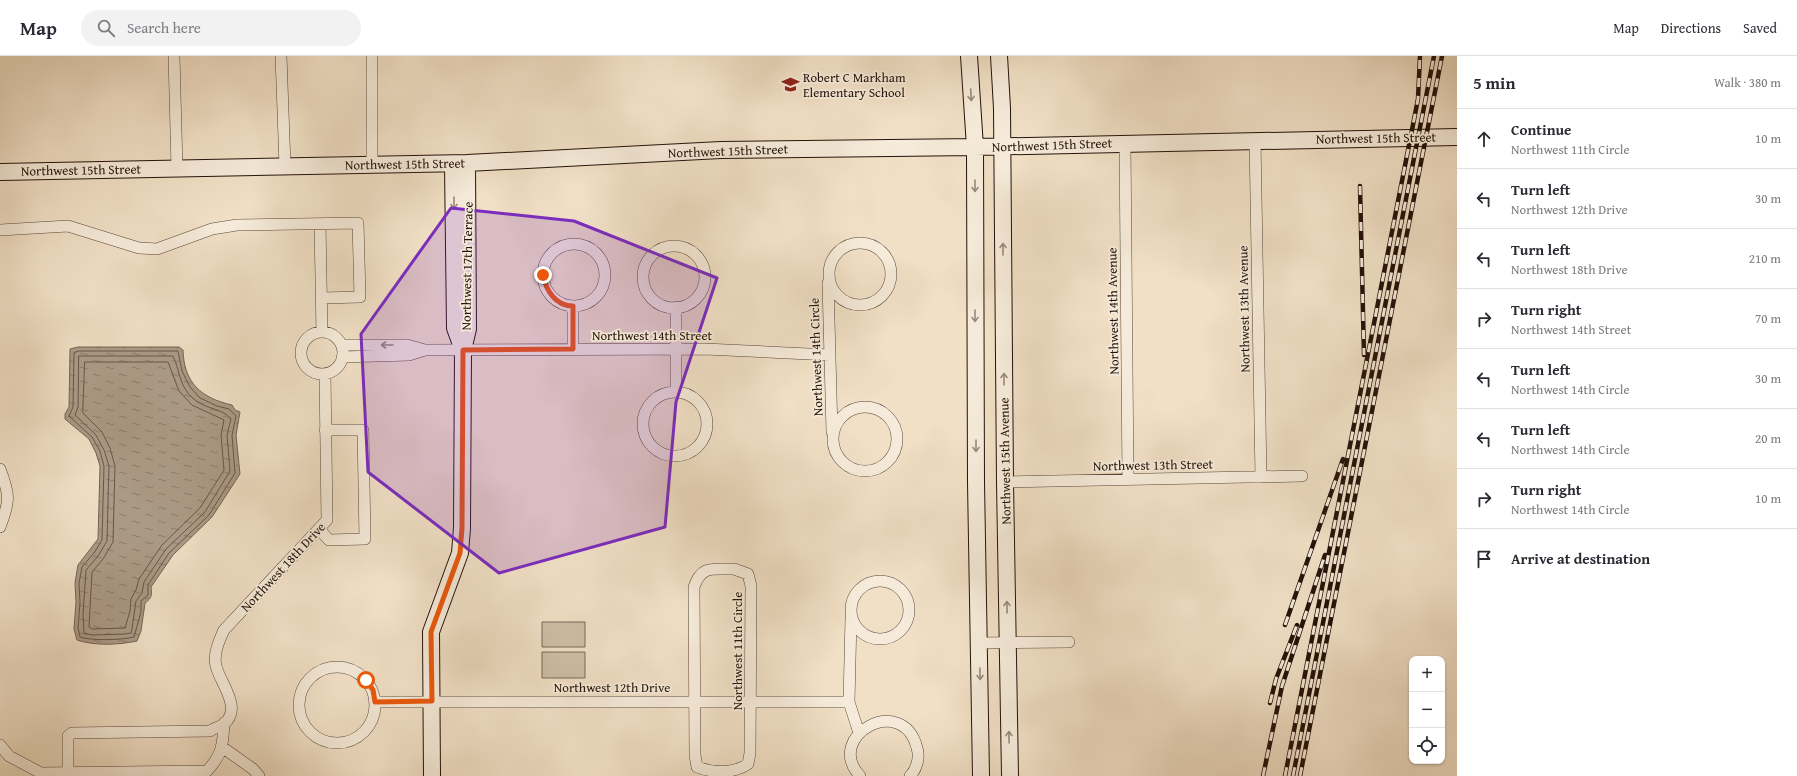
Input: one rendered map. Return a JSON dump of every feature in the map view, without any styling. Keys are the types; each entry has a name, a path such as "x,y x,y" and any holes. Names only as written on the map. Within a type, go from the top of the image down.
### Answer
{"street":[{"path":"174,56 177,168"},
{"path":"281,56 285,166"},
{"path":"372,56 372,164"},
{"path":"969,56 975,147 976,482 982,776"},
{"name":"Northwest 15th Avenue","path":"999,57 1002,108 1004,482 1010,776"},
{"name":"Northwest 15th Street","path":"0,172 372,164 460,164 721,150 975,147 1457,137"},
{"name":"Northwest 13th Avenue","path":"1255,140 1261,476"},
{"name":"Northwest 14th Avenue","path":"1125,143 1128,479"},
{"name":"Northwest 17th Terrace","path":"460,164 455,328 463,350"},
{"path":"0,230 68,226 139,248 157,249 212,229 237,225 358,223 360,297 322,298"},
{"path":"320,224 322,332"},
{"name":"Northwest 14th Circle","path":"828,275 830,285 836,294 845,301 865,305 875,301 883,294 889,285 891,274 889,263 884,254 875,247 865,243 854,243 844,247 835,254 830,263 828,275 830,355 833,438 834,449 840,459 848,467 860,471 871,471 882,467 891,460 896,450 898,440 897,428 891,418 883,411 872,407 860,406 849,410 840,418 835,427 833,438"},
{"path":"568,245 579,245 589,248 598,255 603,264 605,274 604,286 598,295 590,302 580,306 573,306 558,302 550,295 545,285 543,275 545,265 550,256 558,249 568,245"},
{"path":"678,246 688,249 697,255 703,264 705,275 704,287 699,296 690,303 676,307 659,304 651,297 645,288 643,277 648,260 656,252 665,247 678,246"},
{"path":"573,306 573,349"},
{"path":"676,307 676,392"},
{"path":"322,332 332,334 342,345 342,357 338,368 324,374 313,373 307,368 300,355 304,341 310,336 322,332"},
{"name":"Northwest 14th Street","path":"342,345 407,345 425,350 676,349 830,355"},
{"name":"Northwest 14th Street","path":"342,357 409,355 425,350"},
{"path":"432,776 431,632 460,553 462,528 463,350"},
{"name":"Northwest 18th Drive","path":"0,745 9,756 41,773 207,771 217,760 222,747 224,723 231,709 231,701 216,665 216,652 224,630 327,520 324,374"},
{"path":"669,392 676,392 692,396 700,403 706,413 707,424 703,439 692,451 681,455 670,456 659,452 650,445 642,424 644,413 658,396 669,392"},
{"path":"319,529 329,540 365,539 363,430 325,430"},
{"path":"0,469 6,484 8,506 0,527"},
{"name":"Northwest 13th Street","path":"1004,482 1302,476"},
{"name":"Northwest 11th Circle","path":"734,569 748,574 751,586 751,702 748,764 739,770 709,771 697,767 695,755 694,701 694,587 698,575 707,570 734,569"},
{"path":"851,611 853,621 859,630 867,636 876,639 886,639 899,632 908,619 909,610 907,600 902,591 894,585 884,582 875,582 866,586 858,592 853,601 851,611 849,702 859,732"},
{"path":"979,643 1069,642"},
{"path":"334,666 346,667 362,676 373,690 375,702 374,715 368,728 358,737 340,743 320,740 309,732 301,721 298,708 299,695 304,684 312,675 322,669 334,666"},
{"name":"Northwest 12th Drive","path":"375,702 849,702"},
{"path":"860,776 853,766 851,754 853,743 859,732 867,726 885,721 896,723 907,729 916,741 918,752 917,764 910,776"},
{"path":"68,773 68,736 72,732 210,731 224,723"},
{"path":"222,747 253,769 259,776"}],"highlighted area":[{"path":"451,208 574,221 717,278 676,402 665,527 499,573 368,472 361,334"}],"shaded area":[{"path":"542,622 585,622 585,647 542,647"},
{"path":"542,652 585,652 585,678 542,678"}],"water":[{"path":"78,347 179,347 183,350 187,372 196,387 211,398 232,405 235,410 240,412 236,435 240,474 212,517 173,555 151,587 151,596 145,603 141,631 137,641 107,644 84,642 77,640 74,629 76,602 75,583 78,565 98,539 100,466 96,453 89,439 65,419 65,414 69,407 70,349"}],"railway":[{"path":"1285,776 1418,99 1420,56"},
{"path":"1293,776 1434,56"},
{"path":"1300,776 1442,56"},
{"path":"1360,186 1364,355"},
{"path":"1285,625 1343,459"},
{"path":"1263,776 1282,686 1325,555"},
{"path":"1270,703 1276,679 1297,625"}],"place":[{"name":"Robert C Markham Elementary School","path":"790,84"}],"route":[{"path":"366,680 373,690 375,702 432,701 431,632 460,553 462,528 463,350 573,349 573,306 558,302 550,295 545,285 543,275"}]}
